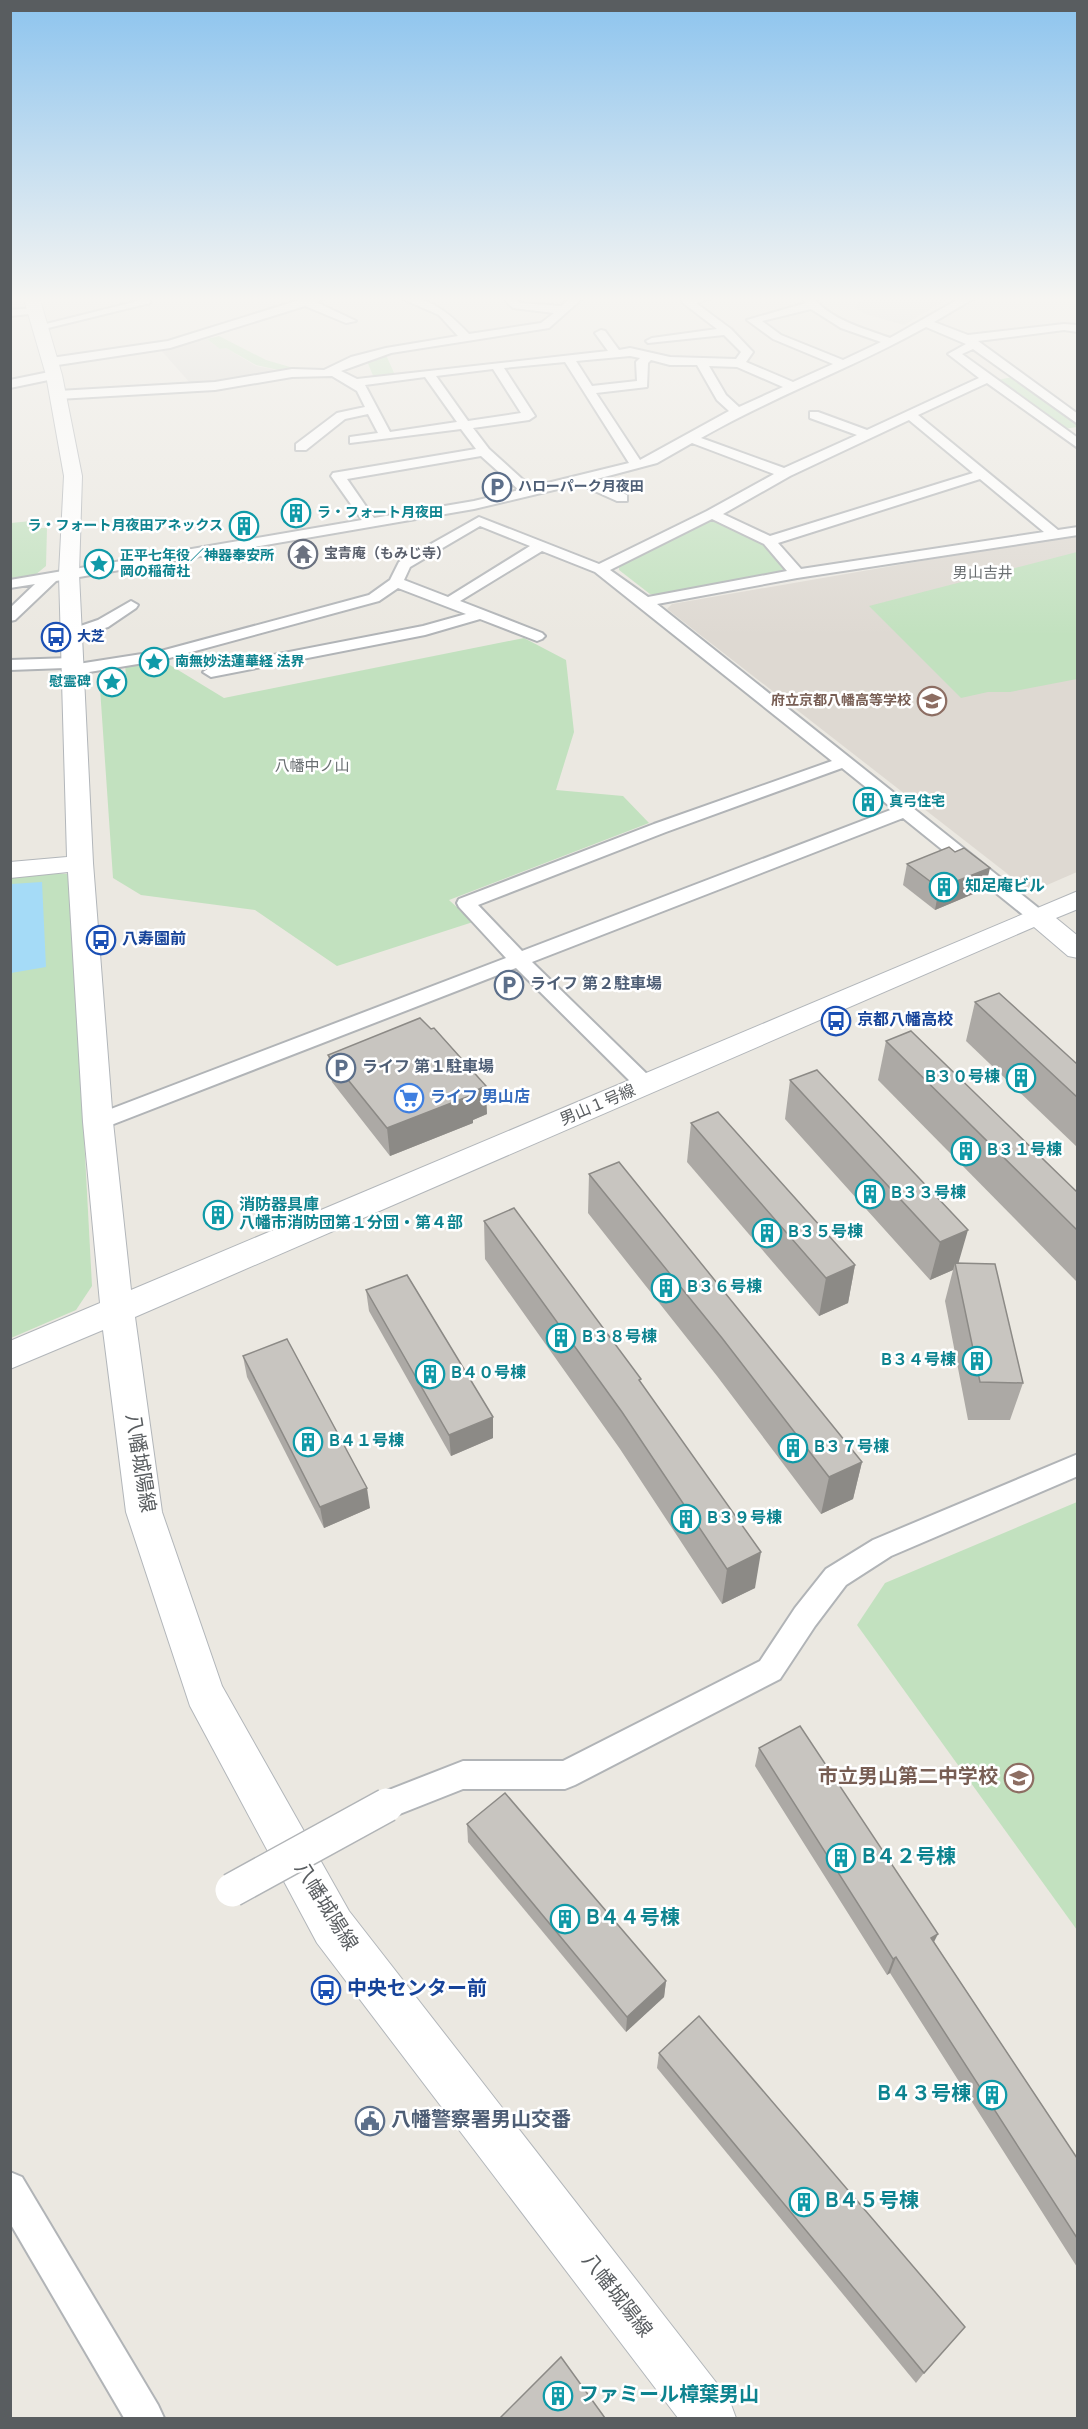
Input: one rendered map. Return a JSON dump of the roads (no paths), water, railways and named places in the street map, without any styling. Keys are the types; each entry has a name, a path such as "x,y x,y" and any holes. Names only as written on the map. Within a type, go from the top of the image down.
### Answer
{"street":[{"name":"八幡城陽線","path":"61,409 73,476 60,575 70,634 80,863 98,1122 117,1310 144,1512 204,1693 333,1927 710,2418"},
{"path":"301,447 341,416 370,409"},
{"path":"372,409 386,436"},
{"path":"453,409 484,452 530,493"},
{"path":"356,440 530,416 526,409"},
{"path":"601,409 636,464"},
{"path":"10,584 474,506 530,493 652,460 743,409"},
{"path":"600,569 712,514 785,472 919,409"},
{"path":"1032,409 1074,438"},
{"path":"1062,409 1077,420"},
{"path":"909,414 981,476 1055,534"},
{"path":"814,415 867,434"},
{"path":"693,439 785,472"},
{"path":"371,523 338,476 484,452"},
{"path":"769,541 981,476"},
{"path":"581,480 622,498"},
{"path":"474,506 479,521 600,569 645,602 1077,950"},
{"path":"712,514 769,541 797,574"},
{"path":"10,665 71,666 162,656 374,598 396,582 404,565 451,540 479,521"},
{"path":"645,602 797,574 1077,531"},
{"path":"449,602 541,546"},
{"path":"10,617 60,575"},
{"path":"396,582 537,636"},
{"path":"70,634 95,629 132,605"},
{"path":"211,672 425,630 479,615"},
{"path":"646,1086 519,960 466,903 660,828 844,762"},
{"path":"98,1122 904,811"},
{"path":"10,870 80,863"},
{"name":"男山１号線","path":"10,1356 1039,918 1077,899"},
{"path":"232,1890 387,1805 463,1775 565,1775 770,1670 805,1617 836,1577 882,1548 1077,1464"},
{"path":"10,2189 145,2418"}],"water":[{"path":"42,882 46,967 11,973 11,884"}],"place":[{"name":"ハローパーク月夜田","path":"497,487"},
{"name":"ラ・フォート月夜田","path":"296,513"},
{"name":"ラ・フォート月夜田アネックス","path":"244,526"},
{"name":"宝青庵（もみじ寺）","path":"303,554"},
{"name":"正平七年役／神器奉安所 岡の稲荷社","path":"99,564"},
{"name":"大芝","path":"56,637"},
{"name":"南無妙法蓮華経 法界","path":"154,662"},
{"name":"慰霊碑","path":"112,682"},
{"name":"府立京都八幡高等学校","path":"932,701"},
{"name":"真弓住宅","path":"868,802"},
{"name":"知足庵ビル","path":"944,887"},
{"name":"八寿園前","path":"101,940"},
{"name":"ライフ 第２駐車場","path":"509,985"},
{"name":"京都八幡高校","path":"836,1021"},
{"name":"ライフ 第１駐車場","path":"341,1068"},
{"name":"B３０号棟","path":"1021,1078"},
{"name":"ライフ 男山店","path":"409,1098"},
{"name":"B３１号棟","path":"966,1151"},
{"name":"B３３号棟","path":"870,1194"},
{"name":"消防器具庫 八幡市消防団第１分団・第４部","path":"218,1215"},
{"name":"B３５号棟","path":"767,1233"},
{"name":"B３６号棟","path":"666,1288"},
{"name":"B３８号棟","path":"561,1338"},
{"name":"B３４号棟","path":"977,1361"},
{"name":"B４０号棟","path":"430,1374"},
{"name":"B４１号棟","path":"308,1442"},
{"name":"B３７号棟","path":"793,1448"},
{"name":"B３９号棟","path":"686,1519"},
{"name":"市立男山第二中学校","path":"1019,1778"},
{"name":"B４２号棟","path":"841,1858"},
{"name":"B４４号棟","path":"565,1919"},
{"name":"中央センター前","path":"326,1990"},
{"name":"B４３号棟","path":"992,2095"},
{"name":"八幡警察署男山交番","path":"370,2121"},
{"name":"B４５号棟","path":"804,2202"},
{"name":"ファミール樟葉男山","path":"558,2396"}],"district":[{"name":"男山吉井","path":"983,574"},
{"name":"八幡中ノ山","path":"312,767"}]}
